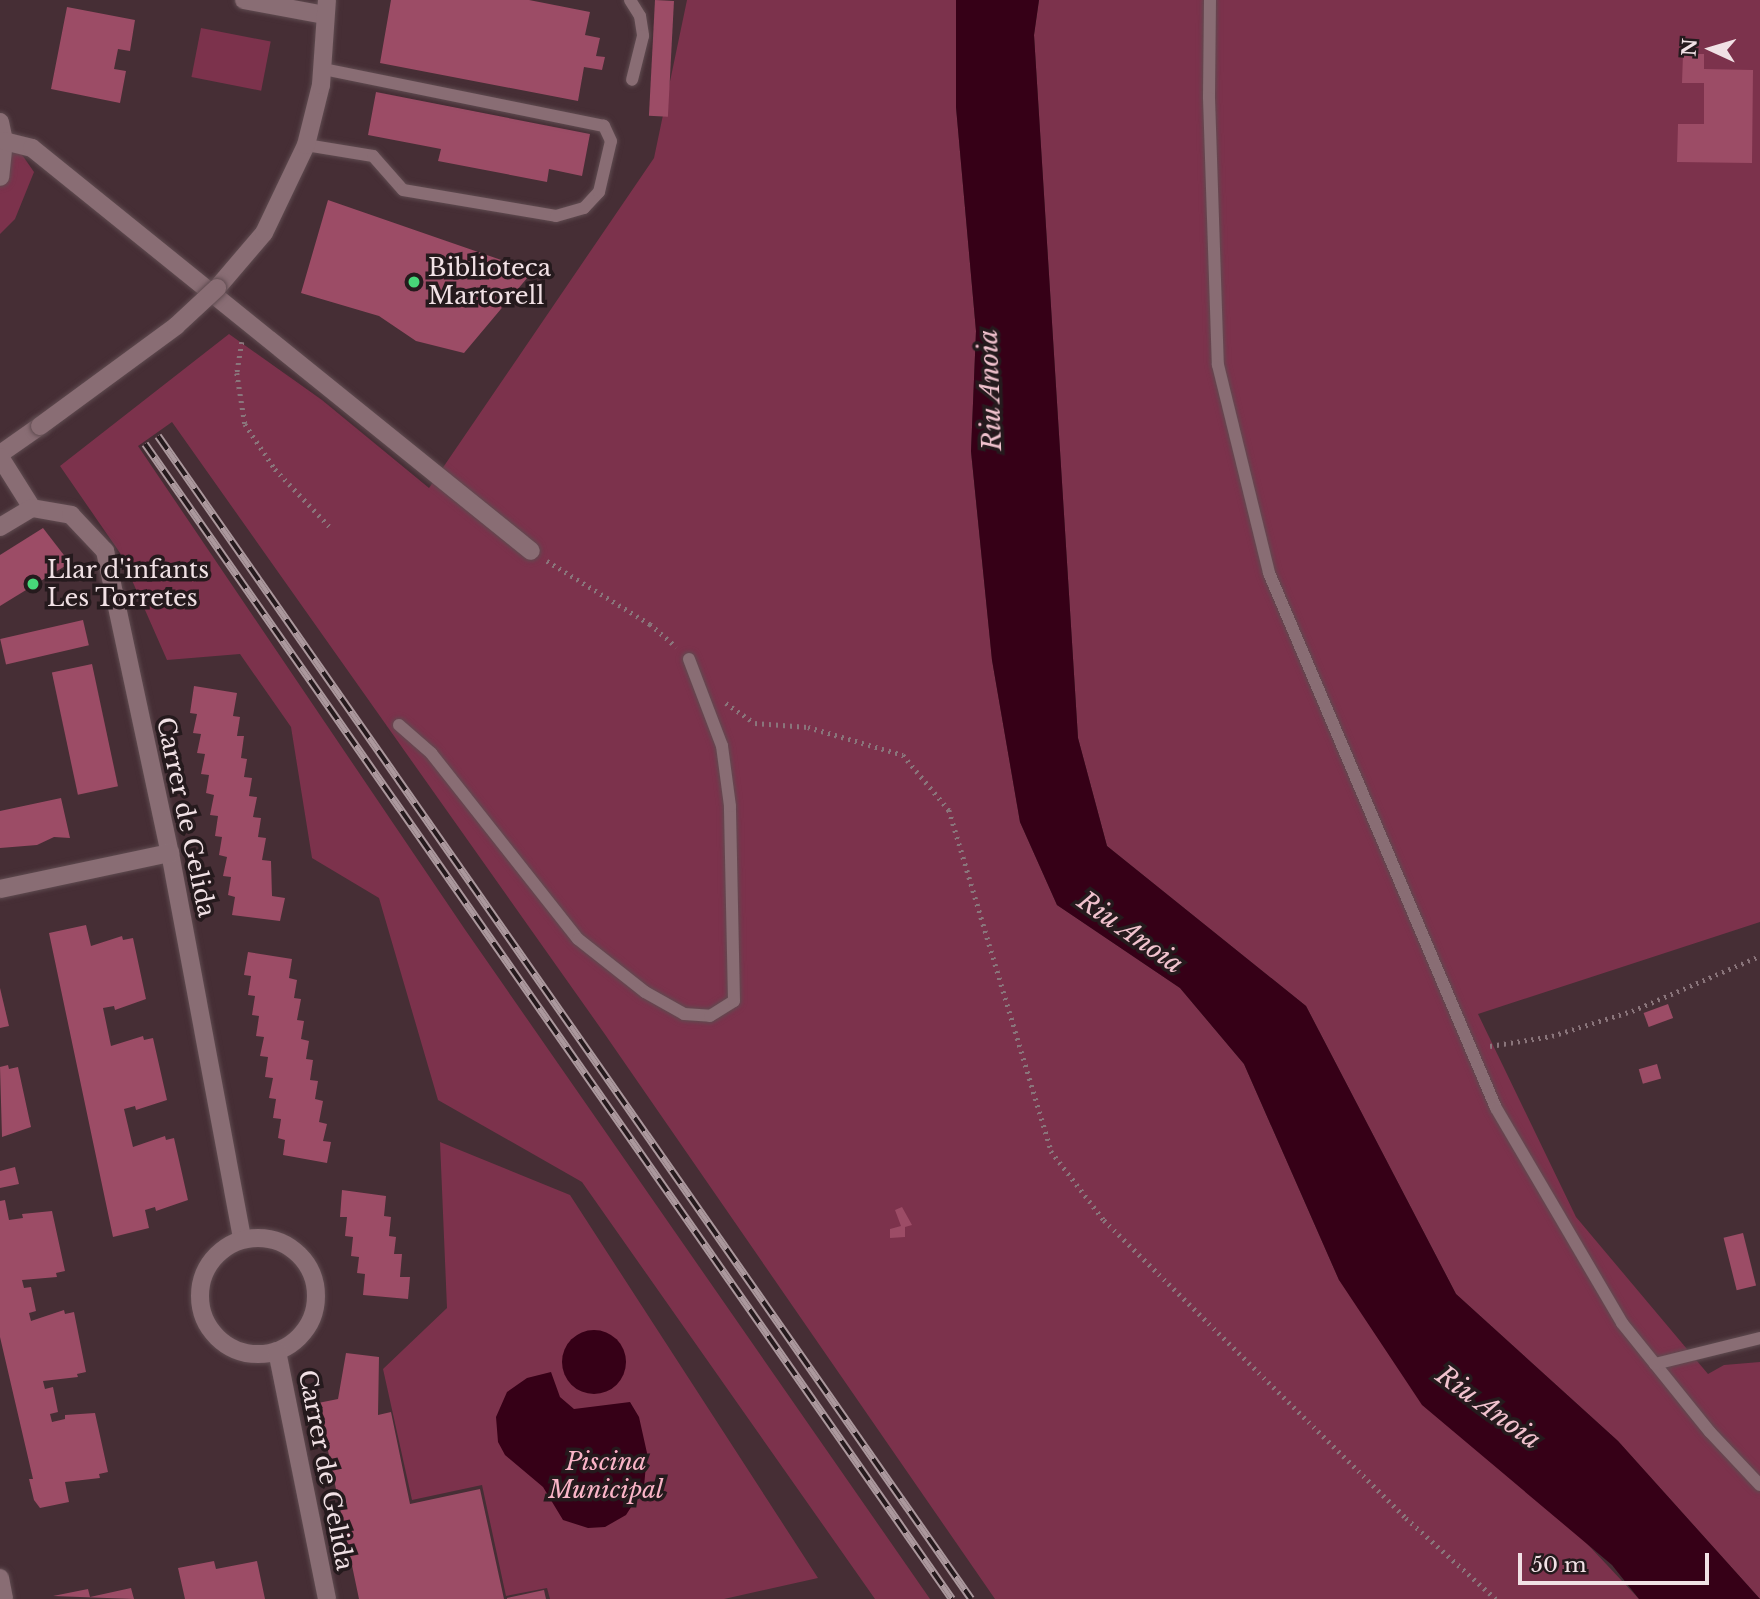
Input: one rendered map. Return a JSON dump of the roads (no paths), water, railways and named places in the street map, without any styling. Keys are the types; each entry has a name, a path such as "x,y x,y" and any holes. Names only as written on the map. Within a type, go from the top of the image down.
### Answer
{"street":[{"path":"0,527 32,508 0,456 176,326 217,288 264,233 306,145 323,69 326,7 244,0"},
{"path":"0,122 4,141 0,177"},
{"path":"4,141 32,148 531,551"},
{"name":"Carrer de Gelida","path":"32,508 71,515 105,551 170,853 242,1239"},
{"path":"0,889 170,853"},
{"path":"242,1239 281,1242 310,1269 316,1298 308,1326 278,1351 241,1352 210,1330 202,1314 201,1286 211,1260 242,1239"},
{"name":"Carrer de Gelida","path":"278,1351 327,1599"},
{"path":"0,1577 4,1599"}],"lane":[{"path":"630,0 640,16 643,36 632,80"},
{"path":"1210,0 1217,365 1240,468 1269,573 1496,1108 1622,1323 1760,1485"},
{"path":"306,145 373,156 403,190 556,216 584,208 599,192 611,141 604,125 323,69"},
{"path":"399,725 431,753 578,939 645,992 684,1014 710,1016 734,1001 730,806 722,746 690,659"},
{"path":"1655,1364 1760,1338"}],"water":[{"name":"Riu Anoia","path":"956,0 1039,0 1034,35 1078,738 1107,846 1306,1006 1456,1294 1618,1441 1760,1599 1639,1599 1612,1565 1422,1405 1339,1280 1244,1064 1180,988 1057,905 1020,822 992,660 971,451 976,331 956,107"},
{"path":"594,1330 612,1336 620,1344 626,1362 620,1380 612,1388 594,1394 576,1388 568,1380 562,1362 568,1344 576,1336"},
{"path":"551,1372 560,1397 574,1409 630,1402 639,1417 647,1453 644,1487 626,1515 605,1527 588,1528 563,1520 543,1487 505,1455 498,1442 496,1417 507,1392 527,1378"}],"railway":[{"path":"158,436 971,1599"},
{"path":"145,444 952,1599"}],"place":[{"name":"Biblioteca Martorell","path":"414,282"},
{"name":"Llar d'infants Les Torretes","path":"33,584"}],"park label":[{"name":"Piscina Municipal","path":"606,1476"}]}
